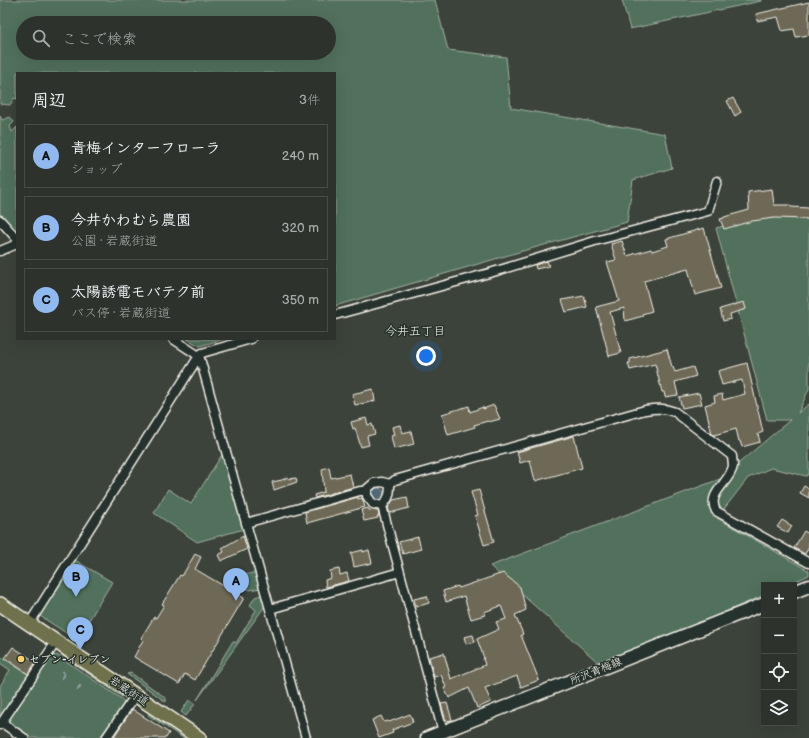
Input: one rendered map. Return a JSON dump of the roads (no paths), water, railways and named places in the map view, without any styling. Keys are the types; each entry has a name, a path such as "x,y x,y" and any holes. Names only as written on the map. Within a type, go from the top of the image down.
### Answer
{"main road":[{"path":"797,591 809,586"},
{"name":"岩蔵街道","path":"0,604 199,738"},
{"name":"所沢青梅線","path":"427,738 761,605"}],"street":[{"path":"336,315 493,272 595,241 708,211 717,181"},
{"path":"0,220 16,238"},
{"path":"0,251 16,244"},
{"path":"175,340 199,356 306,738"},
{"path":"29,624 199,356 202,353 248,340"},
{"path":"390,484 395,480 645,410 666,408 675,412 732,456 733,465 729,475 713,498 713,505 716,511 809,563"},
{"path":"382,506 373,504 367,496 367,489 374,483 382,482 390,484"},
{"path":"382,506 389,500 390,484"},
{"path":"246,523 360,491 367,491"},
{"path":"382,506 443,732"},
{"path":"270,609 400,572"},
{"path":"24,738 1,724 56,642"},
{"path":"106,738 135,696"}],"water":[{"path":"380,488 383,489 383,499 376,500 373,499 372,492 373,489"}],"waterway":[{"path":"62,678 64,675 63,672"}],"place":[{"name":"今井かわむら農園","path":"76,597"},
{"name":"青梅インターフローラ","path":"236,601"},
{"name":"太陽誘電モバテク前","path":"80,650"},
{"name":"セブン-イレブン","path":"21,659"}],"district":[{"name":"今井五丁目","path":"415,331"}]}
